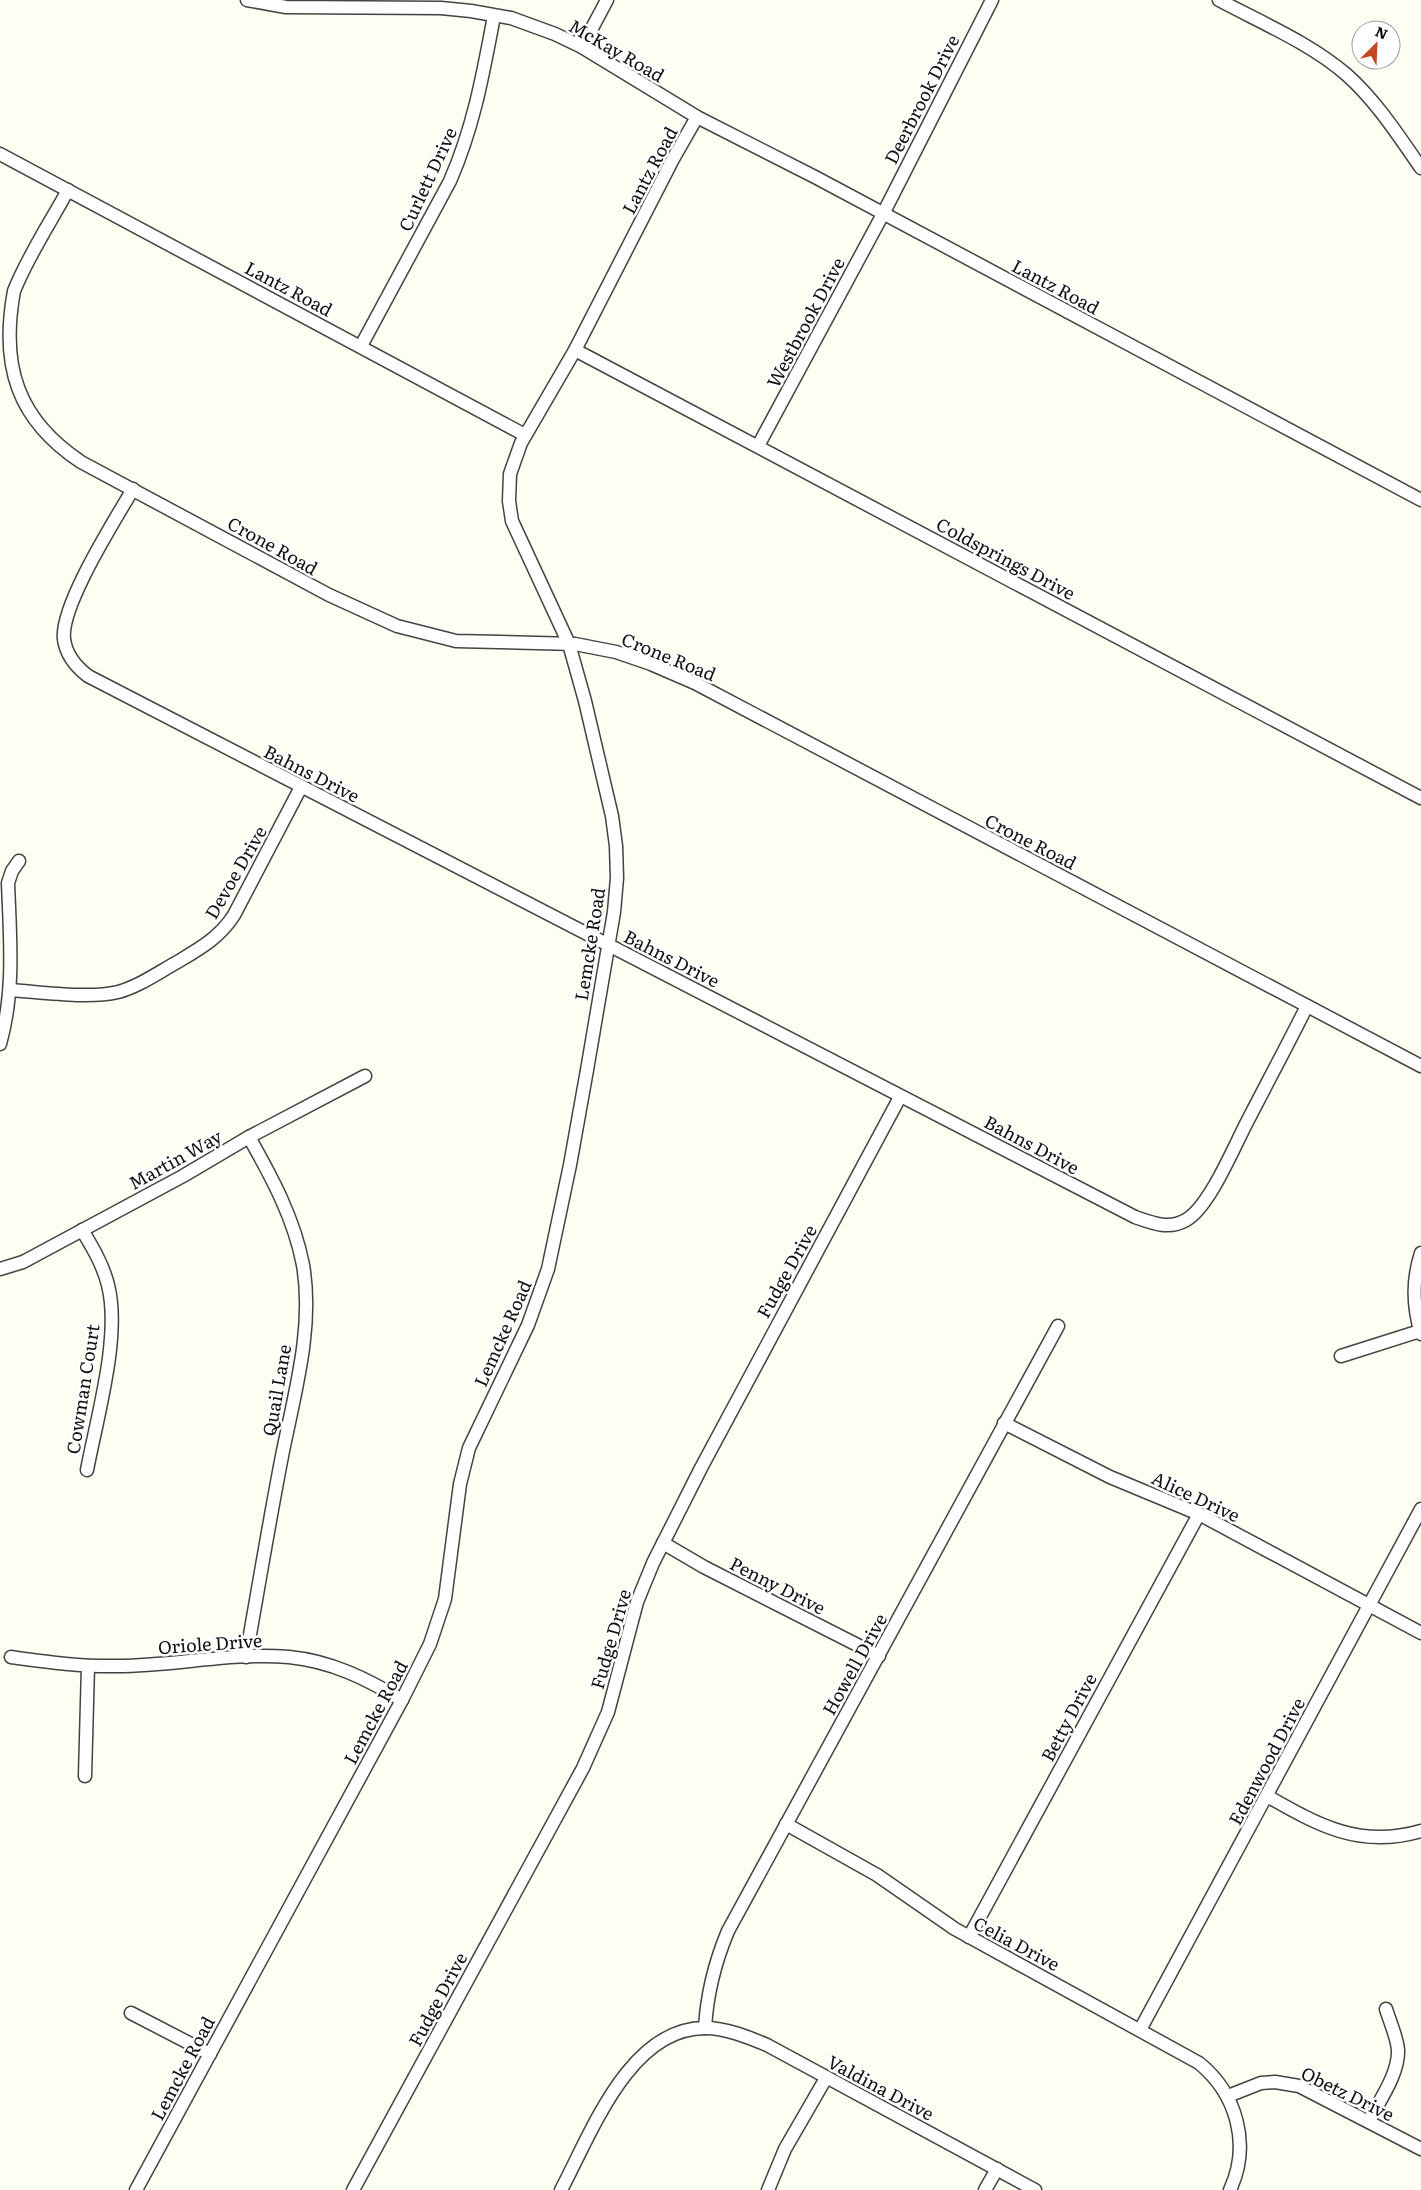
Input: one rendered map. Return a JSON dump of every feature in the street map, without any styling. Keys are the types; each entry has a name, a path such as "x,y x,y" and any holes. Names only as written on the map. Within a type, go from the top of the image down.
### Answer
{"street":[{"name":"McKay Road","path":"247,0 286,7 380,4 441,8 511,18 582,47 697,117"},
{"path":"582,47 607,0"},
{"name":"Deerbrook Drive","path":"883,214 992,0"},
{"path":"1219,0 1302,44 1348,76 1380,109 1421,168"},
{"name":"Curlett Drive","path":"361,346 450,181 462,154 476,108 494,16"},
{"name":"Lantz Road","path":"0,154 525,435 575,350 673,159 697,117 1421,500"},
{"name":"Crone Road","path":"68,190 14,292 5,327 4,346 10,382 20,405 41,432 81,462 329,595 397,626 456,641 569,644 616,652 651,664 695,683 1421,1066"},
{"name":"Westbrook Drive","path":"758,446 883,214"},
{"name":"Coldsprings Drive","path":"575,350 1421,797"},
{"name":"Lemcke Road","path":"136,2190 402,1700 430,1644 445,1598 460,1484 470,1448 528,1325 548,1269 570,1165 608,945 617,878 616,846 601,766 569,644 512,521 508,501 509,482 514,458 525,435"},
{"name":"Bahns Drive","path":"133,489 74,596 64,633 70,658 80,670 95,681 1135,1217 1156,1224 1175,1225 1197,1212 1216,1183 1307,1006"},
{"name":"Devoe Drive","path":"10,990 98,994 118,992 142,983 209,943 223,930 234,915 301,787"},
{"path":"0,1044 6,1022 10,990 8,883 12,871 19,861"},
{"name":"Martin Way","path":"0,1269 24,1262 183,1176 249,1137 365,1076"},
{"name":"Fudge Drive","path":"353,2190 598,1738 608,1712 637,1602 663,1543 700,1468 900,1097"},
{"name":"Quail Lane","path":"246,1657 298,1371 306,1304 303,1266 292,1224 271,1176 249,1137"},
{"name":"Cowman Court","path":"82,1230 97,1255 105,1275 111,1298 112,1322 110,1348 87,1470"},
{"path":"1341,1356 1421,1332 1416,1315 1414,1296 1415,1276 1421,1253"},
{"name":"Howell Drive","path":"705,2028 709,1993 718,1954 728,1930 1058,1326"},
{"name":"Alice Drive","path":"1004,1423 1110,1477 1199,1514 1421,1634"},
{"name":"Edenwood Drive","path":"1140,2030 1421,1509"},
{"name":"Betty Drive","path":"969,1937 1199,1514"},
{"name":"Penny Drive","path":"663,1543 712,1571 879,1656"},
{"name":"Oriole Drive","path":"11,1657 88,1666 119,1666 246,1657 289,1657 326,1664 365,1678 402,1700"},
{"path":"85,1776 88,1666"},
{"path":"1267,1796 1314,1822 1349,1834 1380,1838 1421,1831"},
{"name":"Celia Drive","path":"786,1824 877,1874 945,1923 969,1937 1199,2063 1215,2078 1228,2096 1235,2114 1240,2143 1238,2170 1230,2190"},
{"path":"1369,2122 1393,2073 1397,2060 1396,2042 1386,2009"},
{"path":"131,2013 210,2054"},
{"path":"560,2190 610,2098 634,2063 648,2050 668,2038 685,2031 705,2028"},
{"name":"Valdina Drive","path":"705,2028 737,2034 767,2045 1035,2190"},
{"path":"768,2190 785,2149 826,2078"},
{"name":"Obetz Drive","path":"1228,2096 1261,2083 1289,2083 1308,2089 1421,2149"},
{"path":"985,2190 997,2169"}]}
